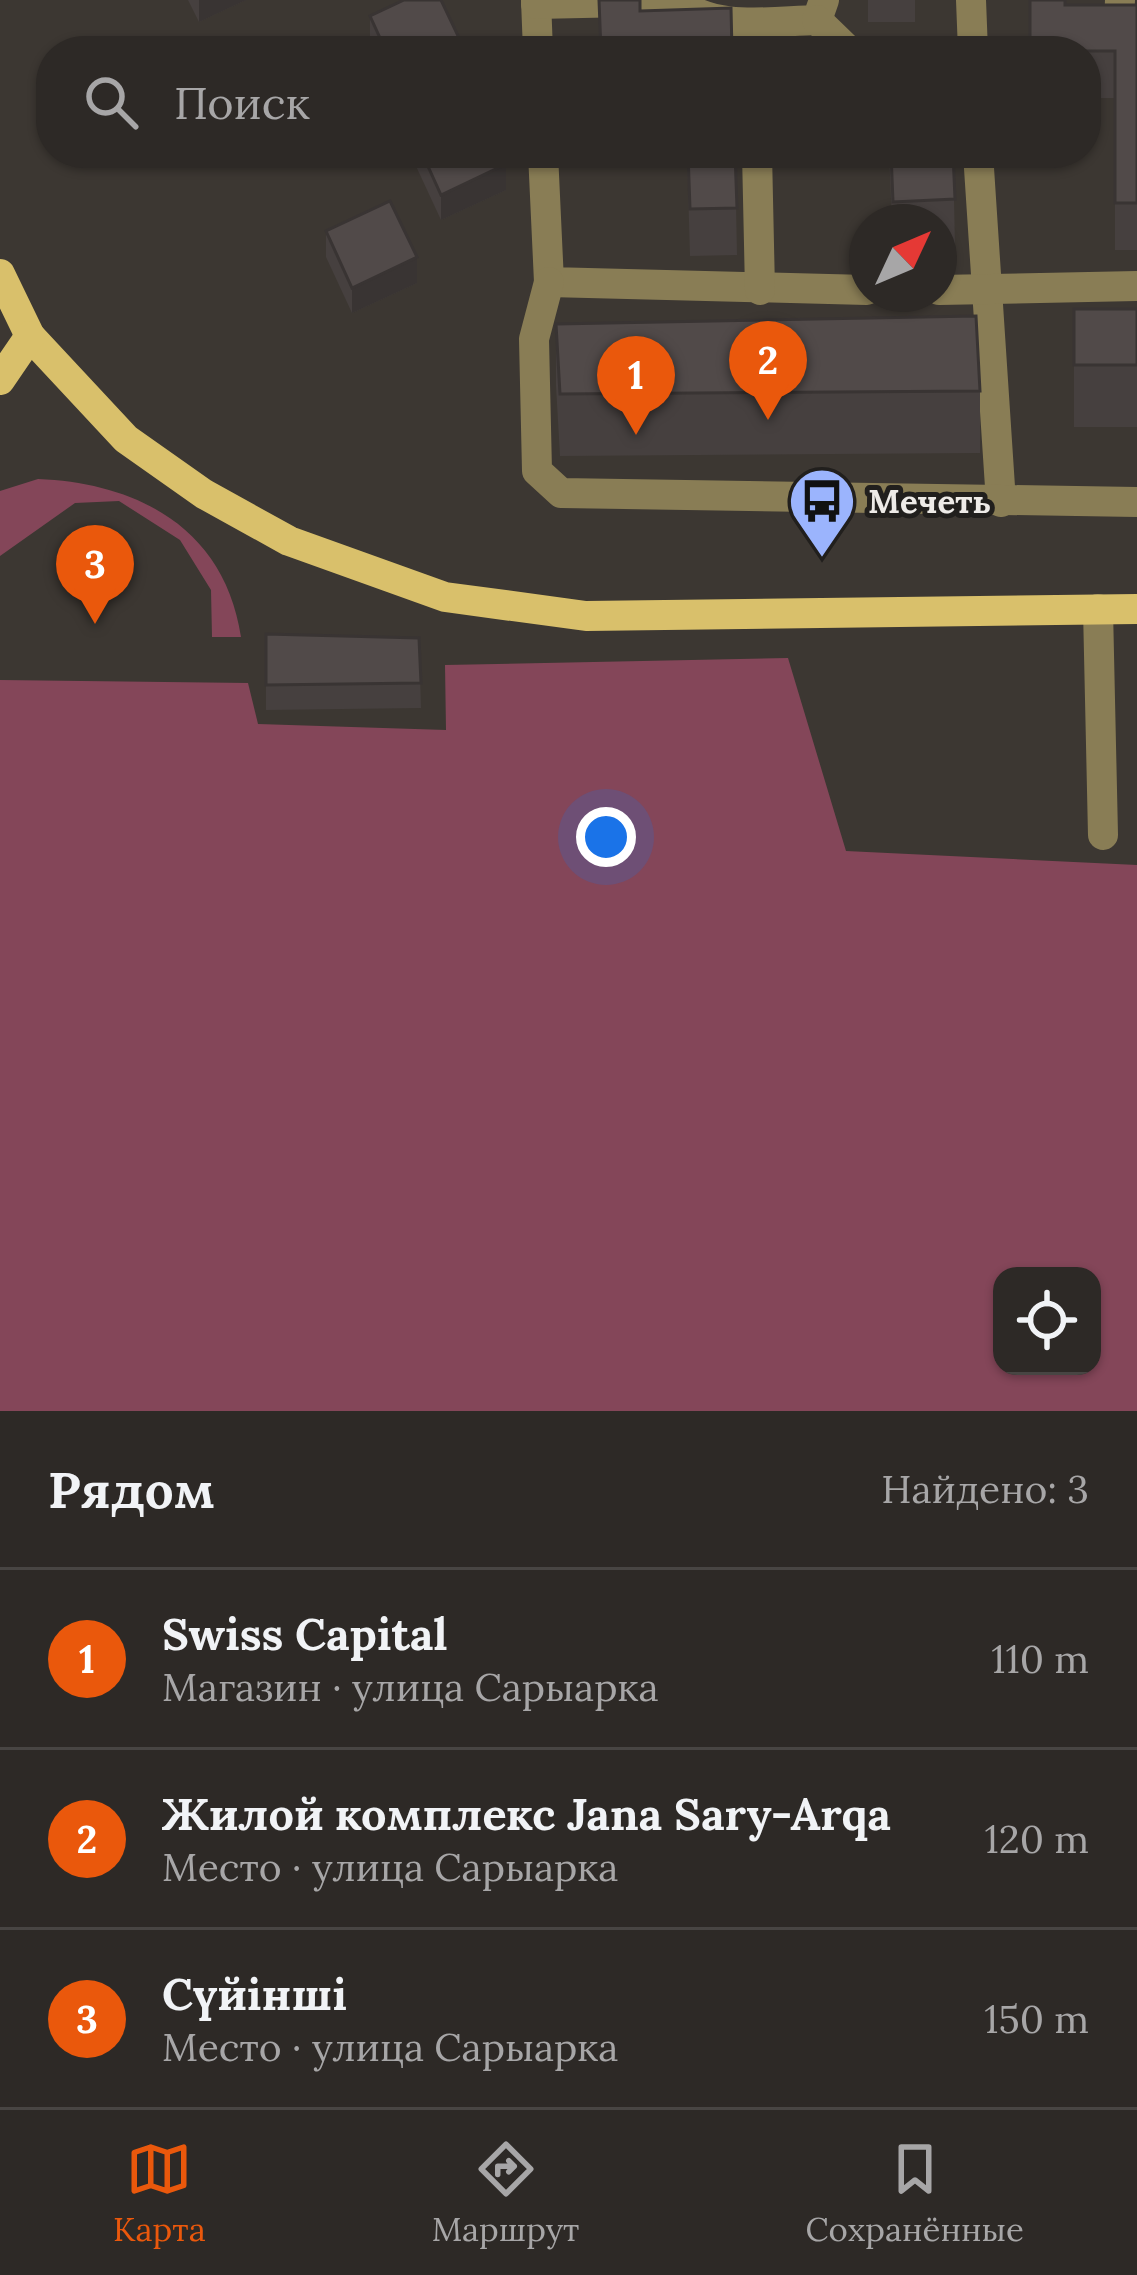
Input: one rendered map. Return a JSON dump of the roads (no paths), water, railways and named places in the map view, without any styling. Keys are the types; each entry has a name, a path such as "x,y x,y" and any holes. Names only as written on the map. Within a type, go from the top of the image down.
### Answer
{"main road":[{"path":"0,274 30,336 126,439 204,494 289,541 445,597 586,616 1137,609"},
{"path":"0,380 30,336"}],"street":[{"path":"971,0 972,36"},
{"path":"1120,0 1119,24 1137,42"},
{"path":"537,36 536,2 676,1 708,20 753,36 820,10 838,36"},
{"path":"544,168 549,282 534,339 537,471 561,493 1137,502"},
{"path":"757,168 760,290"},
{"path":"979,168 1001,502"},
{"path":"549,282 849,290"},
{"path":"957,290 1137,286"},
{"path":"1098,609 1103,835"}],"place":[{"name":"Жилой комплекс Jana Sary-Arqa","path":"768,420"},
{"name":"Swiss Capital","path":"636,435"},
{"name":"Мечеть","path":"822,560"},
{"name":"Сүйінші","path":"95,624"}]}
